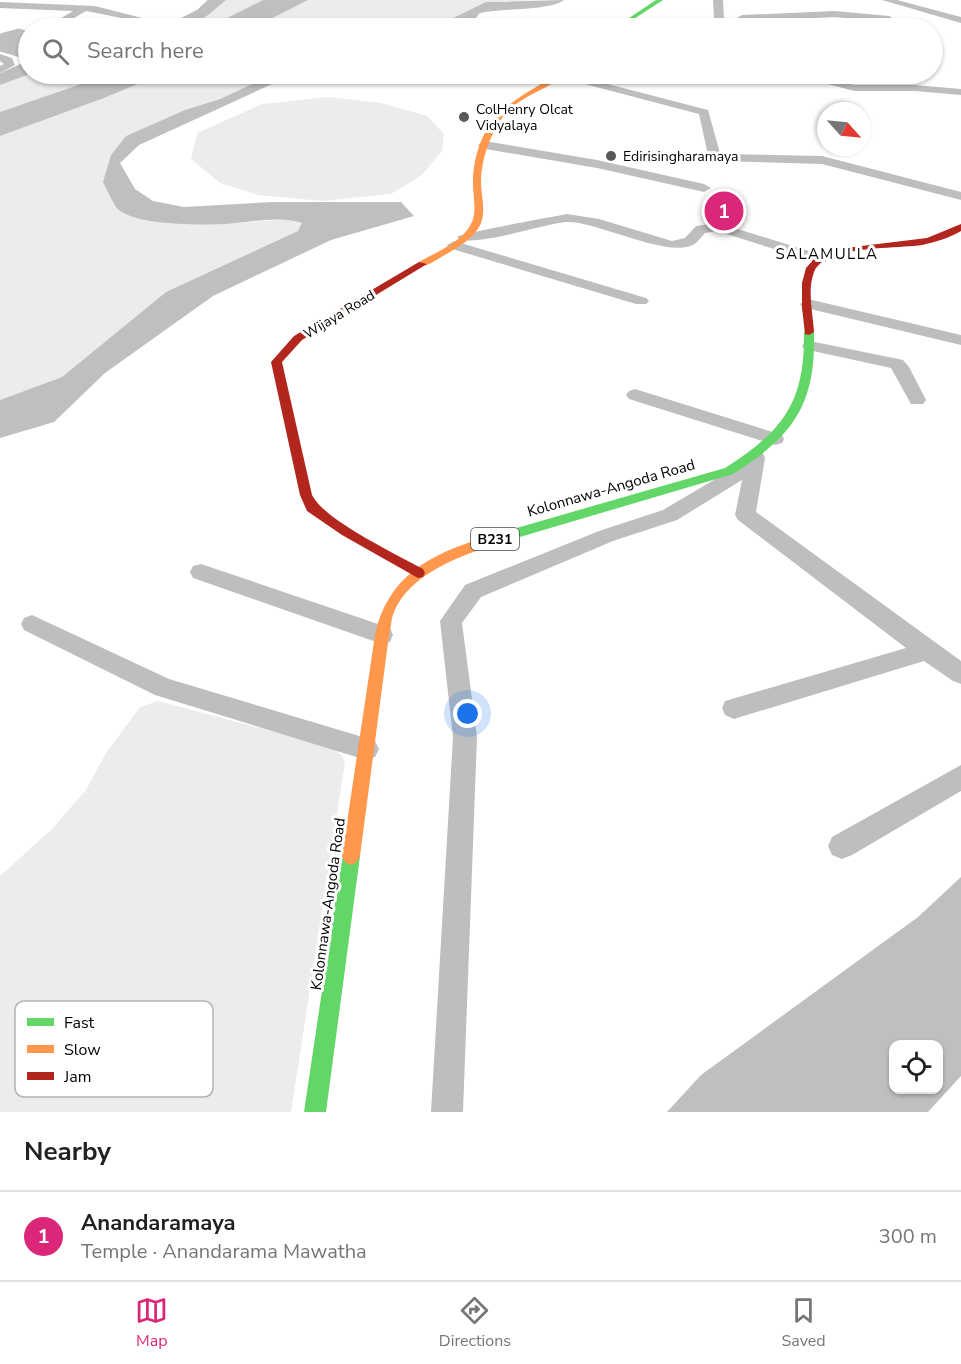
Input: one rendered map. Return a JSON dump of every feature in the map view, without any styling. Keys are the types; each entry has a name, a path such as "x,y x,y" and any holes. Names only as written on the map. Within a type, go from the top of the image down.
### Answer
{"street":[{"path":"15,6 25,0"},
{"path":"95,9 115,0"},
{"path":"631,18 660,0"},
{"path":"718,0 719,18"},
{"path":"887,0 961,20"},
{"path":"0,5 95,9 137,18"},
{"path":"736,6 742,18 775,12 811,10 825,14 876,18"},
{"path":"67,18 84,9"},
{"path":"811,10 817,18"},
{"path":"775,12 781,18"},
{"path":"0,57 8,60 10,65 0,70"},
{"path":"459,241 475,226 478,213 477,177 484,145 503,111 545,84"},
{"path":"600,84 704,112 714,155 721,158 822,160 961,196"},
{"path":"837,84 854,88 915,88 961,92"},
{"path":"484,145 597,164 704,188"},
{"path":"459,241 567,218 594,222 672,245 690,242 701,229 718,227 820,259 860,248 933,239 959,231"},
{"path":"459,241 641,301"},
{"name":"Wijaya Road","path":"418,573 347,532 312,508 306,495 276,362 298,338 459,241"},
{"name":"Kolonnawa-Angoda Road","path":"315,1112 382,634 388,610 400,592 418,573 465,549 729,471 755,459 788,423 799,400 807,375 810,346 808,304 810,269 820,259"},
{"path":"808,304 961,340"},
{"path":"810,346 897,364 901,367 917,400"},
{"path":"635,395 775,439"},
{"path":"755,459 745,515 836,579 927,651 961,674"},
{"path":"447,1112 465,737 450,621 473,591 606,536 670,515 728,482 755,459"},
{"path":"201,572 382,634"},
{"path":"32,624 163,688 366,749"},
{"path":"734,708 927,651"},
{"path":"842,846 961,777"}],"shaded area":[{"path":"210,0 226,0 204,18 184,18 198,11"},
{"path":"226,0 263,0 227,18 203,18"},
{"path":"263,0 308,0 273,18 227,18"},
{"path":"308,0 541,0 486,2 453,18 273,18"},
{"path":"564,0 557,4 537,8 489,11 480,13 476,18 453,18 486,2"},
{"path":"18,30 18,55 0,50 0,35"},
{"path":"18,67 18,78 0,85 0,75"},
{"path":"18,79 18,84 81,84 0,112 0,85"},
{"path":"81,84 138,84 0,136 0,112"},
{"path":"138,84 252,84 126,136 111,155 117,208 224,224 291,219 303,223 298,231 166,292 62,377 0,400 0,136"},
{"path":"252,84 272,84 139,145 120,163 135,189 153,201 184,207 274,202 401,202 414,216 331,240 213,296 105,373 54,422 0,438 0,400 62,377 166,292 298,231 302,223 283,220 224,224 150,221 136,218 116,207 103,182 111,155 126,136 185,110 220,99"},
{"path":"328,97 381,103 427,116 444,134 442,151 422,175 391,194 322,201 258,195 220,183 191,159 197,133 262,104"},
{"path":"158,701 331,747 341,755 345,762 291,1112 0,1112 0,876 51,830 86,790 106,753 140,707"},
{"path":"961,877 961,1076 928,1112 667,1112 701,1075 918,917"}],"waterway":[{"path":"184,18 198,11 210,0"},
{"path":"0,35 18,30"},
{"path":"0,50 18,55"},
{"path":"0,75 18,67"}],"traffic: fast":[{"path":"632,18 660,0"},
{"path":"483,543 729,471 766,445 781,431 792,415 801,398 807,378 810,356 809,332"},
{"path":"315,1112 351,856"}],"traffic: slow":[{"path":"422,264 457,244 474,227 478,211 479,164 494,124 505,110 545,84"},
{"path":"351,856 382,635 389,608 397,596 418,575 456,553 483,543"}],"traffic: jam":[{"path":"809,332 807,283 811,268 818,260 862,248 927,241 961,227"},
{"path":"418,573 347,532 312,508 306,495 276,362 298,338 422,264"}],"place":[{"name":"ColHenry Olcat Vidyalaya","path":"464,117"},
{"name":"Edirisingharamaya","path":"611,156"},
{"name":"Anandaramaya","path":"724,211"}],"district":[{"name":"SALAMULLA","path":"827,254"}]}
